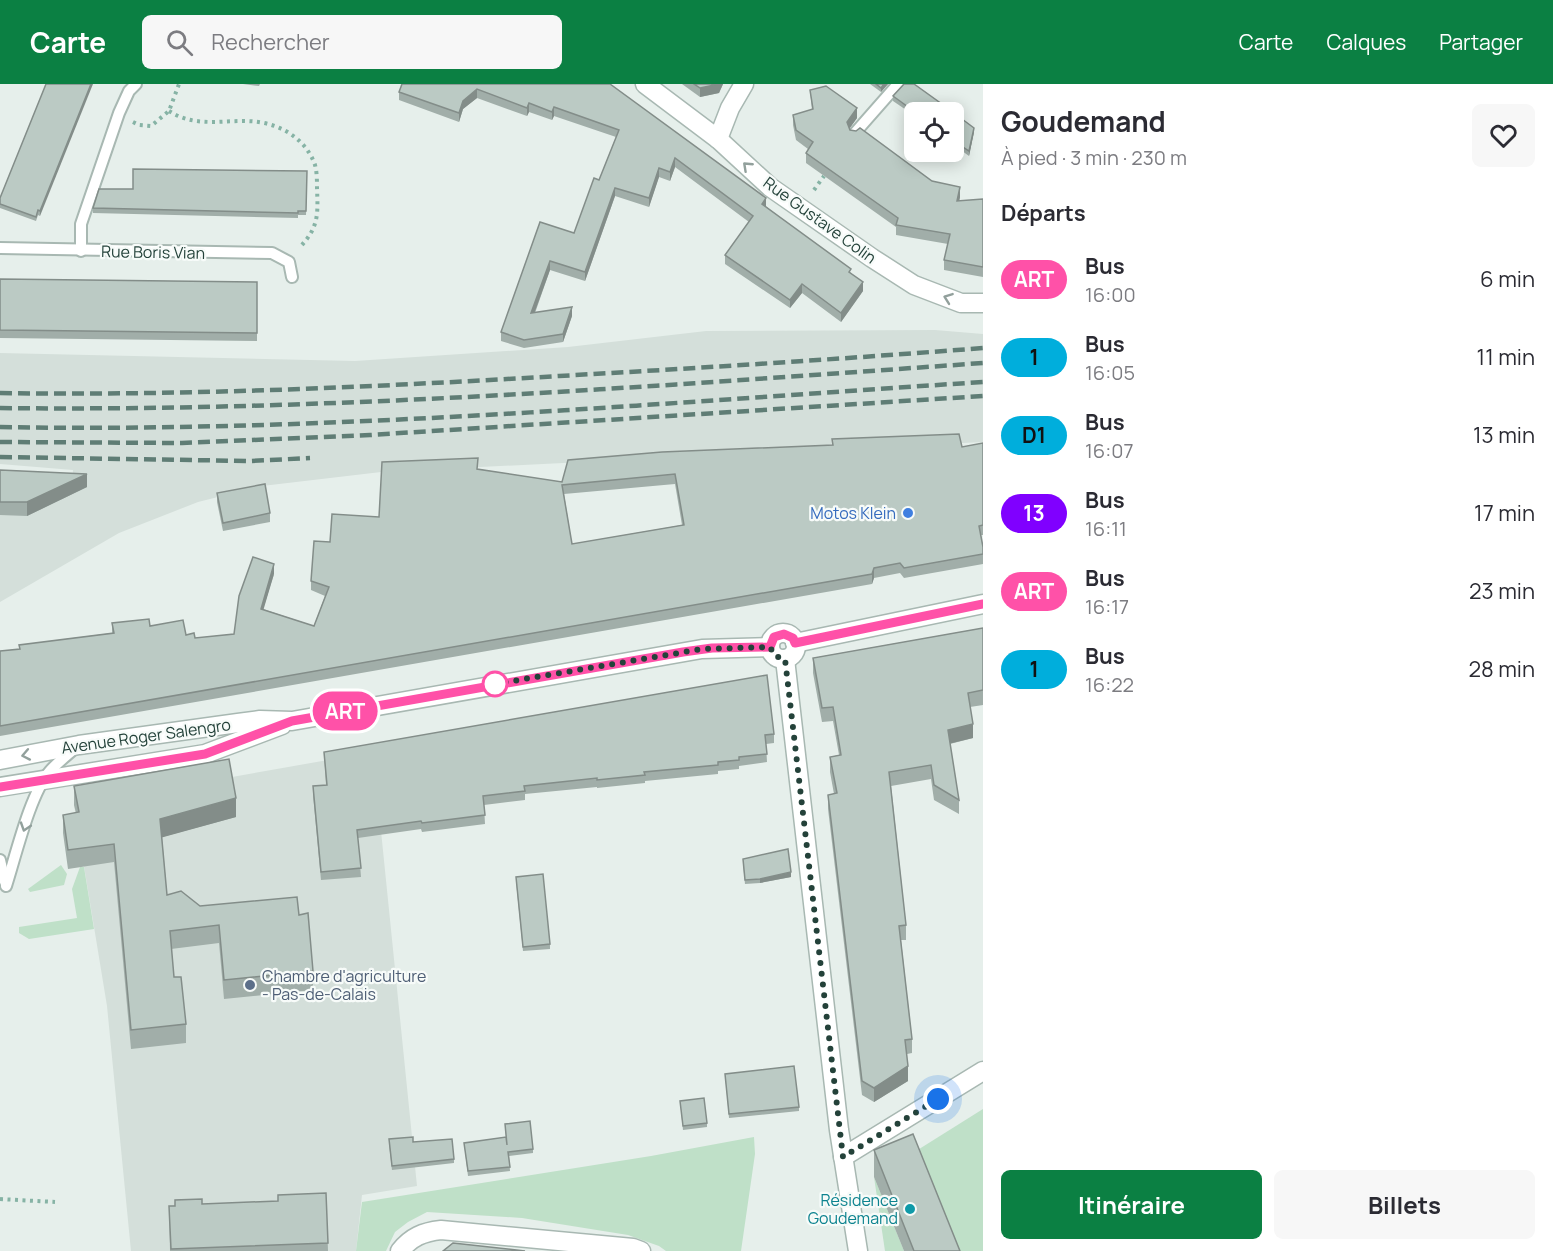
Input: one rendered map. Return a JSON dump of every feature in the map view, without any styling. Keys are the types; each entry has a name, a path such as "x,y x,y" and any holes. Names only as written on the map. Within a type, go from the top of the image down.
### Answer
{"street":[{"name":"Rue Gustave Colin","path":"645,84 718,139 777,192 914,285 961,303 983,303"},
{"path":"718,139 730,108 744,84"},
{"path":"795,643 983,604"},
{"path":"784,634 793,638 795,643 794,653 785,659 775,656 770,647 774,637 784,634"},
{"name":"Avenue Roger Salengro","path":"0,787 205,754 292,721 683,652 712,648 770,647"},
{"path":"785,659 843,1157 858,1251"},
{"name":"Avenue Roger Salengro","path":"0,760 79,745 260,720 292,721"},
{"path":"843,1157 983,1071"},
{"path":"400,1251 410,1240 420,1234 441,1230 633,1248 641,1251"}],"lane":[{"path":"81,251 81,224 119,113 129,91 136,84"},
{"path":"854,134 898,84"},
{"name":"Rue Boris Vian","path":"0,248 272,254 289,262"},
{"path":"289,262 292,277"},
{"path":"0,860 6,886 32,805 44,780 57,764 79,745"}],"path":[{"path":"119,113 139,125 151,126 169,111 179,84"},
{"path":"169,111 197,122 263,123 292,134 307,149 316,166 317,224 312,235 289,262"},
{"path":"0,1199 55,1202"}],"shaded area":[{"path":"935,330 983,334 983,442 381,472 262,486 198,502 119,533 0,602 0,484 72,486 73,470 0,464 0,353 355,361 568,347 706,331"},
{"name":"Chambre d'agriculture - Pas-de-Calais","path":"373,752 417,1186 362,1195 356,1251 131,1251 107,1006 74,805"}],"green space":[{"path":"61,865 67,874 64,885 30,892 28,889"},
{"path":"80,867 84,867 94,929 29,939 19,933 19,927 77,918 72,889"},
{"path":"983,1109 983,1251 949,1251 916,1151"},
{"path":"754,1137 755,1154 741,1251 666,1251 659,1246 628,1235 522,1218 427,1212 395,1232 386,1251 356,1251 362,1202 651,1156"},
{"path":"874,1177 904,1251 885,1251"}],"building":[{"path":"46,84 91,84 36,217 0,204 0,198"},
{"path":"402,84 610,84 766,198 762,204 851,269 849,272 863,282 841,313 802,284 790,300 725,255 753,216 675,158 670,172 659,168 649,198 615,188 585,272 550,261 531,313 572,307 563,334 524,340 501,332 540,222 574,233 594,178 599,180 619,130 554,107 552,112 529,103 527,108 477,89 463,101 459,113 399,92"},
{"path":"694,84 719,84 700,88"},
{"path":"904,84 914,84 939,102 904,102 904,104 893,96"},
{"path":"826,86 857,108 847,122 850,130 856,131 860,128 932,181 960,187 957,201 983,199 983,267 944,260 950,234 896,225 898,218 806,153 813,142 796,130 793,115 813,109 810,90"},
{"path":"964,120 974,128 969,151 964,148"},
{"path":"133,169 307,171 306,211 298,211 298,213 93,208 99,189 133,189"},
{"path":"0,279 257,282 257,333 0,330"},
{"path":"959,434 962,447 983,443 983,525 979,526 983,554 904,568 900,563 874,568 872,574 0,726 0,651 20,649 19,645 114,633 112,623 149,619 150,626 183,620 186,635 194,633 195,638 234,634 239,596 253,557 274,564 261,609 314,626 329,587 311,581 314,541 330,542 332,514 379,517 382,462 478,458 477,469 562,482 568,460 662,452 833,445 832,439","holes":["675,474 684,525 572,544 562,485"]},
{"path":"0,470 87,474 27,502 0,502"},
{"path":"265,484 270,513 223,523 217,493"},
{"path":"983,628 983,690 968,693 973,724 948,730 959,800 934,785 931,765 889,772 906,925 899,926 912,1039 905,1040 908,1066 874,1088 862,1081 828,795 837,793 830,757 841,755 833,707 822,708 813,658"},
{"path":"767,675 774,734 765,735 767,754 739,757 739,760 718,762 718,765 644,772 645,775 524,786 525,791 483,796 485,815 357,830 361,868 321,872 313,786 327,785 324,752"},
{"path":"229,759 236,798 160,819 167,895 181,891 200,906 297,897 299,915 308,913 313,971 224,980 219,925 170,931 174,977 181,977 186,1024 131,1030 114,844 68,850 63,815 79,812 74,786"},
{"path":"788,849 791,872 745,880 743,859"},
{"path":"543,874 550,944 523,947 516,877"},
{"path":"794,1066 799,1107 729,1114 725,1074"},
{"path":"704,1098 707,1123 683,1126 680,1101"},
{"path":"530,1121 533,1149 508,1152 510,1167 468,1171 464,1143 506,1137 507,1145 505,1124"},
{"path":"913,1134 960,1251 914,1251 874,1150"},
{"path":"413,1137 413,1142 452,1139 454,1159 392,1166 389,1139"},
{"path":"326,1193 328,1243 171,1249 169,1206 175,1206 175,1200 202,1199 202,1204 278,1201 278,1195"},
{"path":"453,1243 525,1251 443,1251"}],"railway":[{"path":"0,393 209,392 349,387 665,370 983,348"},
{"path":"0,408 123,408 369,402 492,396 983,363"},
{"path":"0,427 123,428 369,421 492,415 983,382"},
{"path":"0,442 182,443 370,435 983,396"},
{"path":"0,457 251,461 310,458"}],"bus line":[{"name":"ART","path":"0,787 205,754 292,721 702,649 770,647 774,637 779,634 789,635 795,643 983,604"}],"place":[{"name":"Motos Klein","path":"908,513"},
{"name":"Chambre d'agriculture - Pas-de-Calais","path":"250,985"},
{"name":"Résidence Goudemand","path":"910,1209"}],"route":[{"path":"495,684 702,649 770,647 772,654 785,659 843,1157 938,1099"}]}
